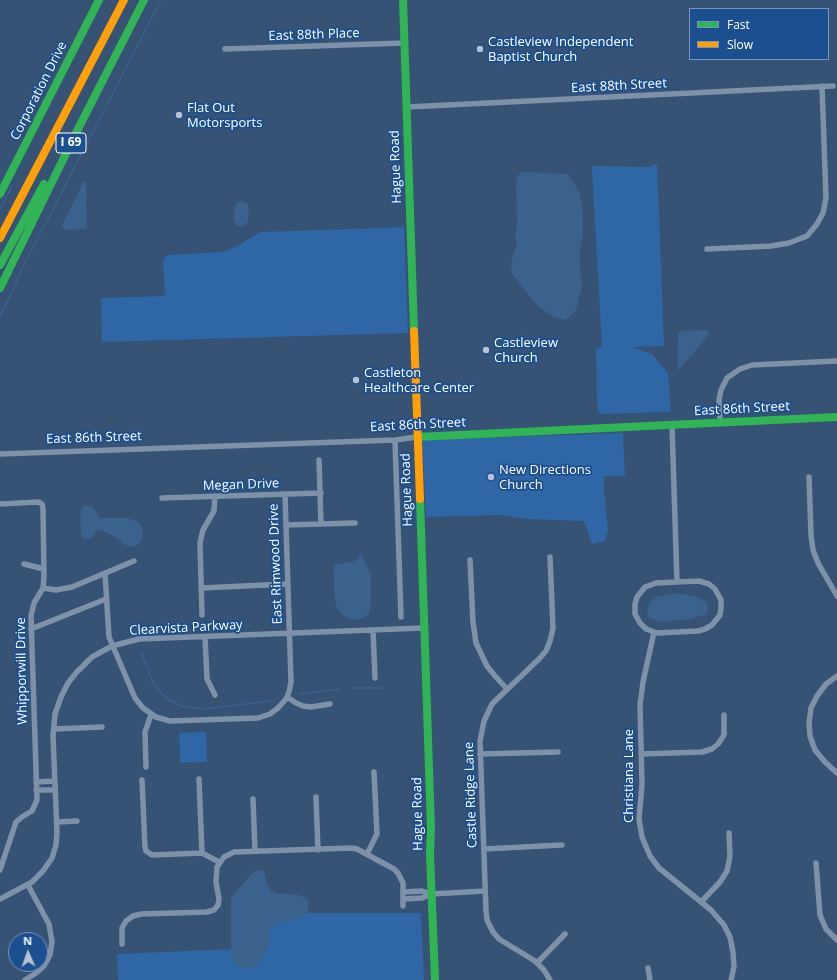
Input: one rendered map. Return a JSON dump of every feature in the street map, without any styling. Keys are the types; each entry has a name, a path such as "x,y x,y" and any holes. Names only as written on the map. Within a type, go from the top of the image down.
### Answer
{"main road":[{"name":"Corporation Drive","path":"0,194 100,0"},
{"name":"I 69","path":"0,238 124,0"},
{"name":"I 69","path":"0,288 79,127 144,0"},
{"name":"Hague Road","path":"403,0 435,980"},
{"path":"0,265 35,200 79,127"},
{"name":"East 86th Street","path":"417,437 837,417"}],"street":[{"name":"East 88th Place","path":"225,49 404,43"},
{"path":"707,249 771,246 789,243 807,236 817,224 823,213 826,198 822,86"},
{"name":"East 88th Street","path":"407,107 833,86"},
{"path":"720,422 719,400 721,390 728,378 740,369 752,365 837,361"},
{"path":"672,425 677,582"},
{"name":"East 86th Street","path":"0,454 395,440 417,437"},
{"name":"Hague Road","path":"395,440 401,617"},
{"path":"320,460 322,524"},
{"path":"809,477 813,550 837,596"},
{"name":"Megan Drive","path":"162,498 321,493"},
{"name":"East Rimwood Drive","path":"285,494 291,682 287,697"},
{"path":"202,615 200,540 203,530 214,511 215,496"},
{"name":"Whipporwill Drive","path":"0,504 39,502 42,504 44,569 43,588 32,608 31,629 37,800 35,807 16,822 0,870"},
{"path":"286,525 355,523"},
{"name":"Castle Ridge Lane","path":"550,557 553,628 550,641 547,649 539,659 492,704 485,718 481,735 480,754 487,917 493,932 502,940 537,963 544,970 550,980"},
{"path":"470,560 473,622 476,643 489,668 507,689"},
{"path":"43,588 56,590 67,588 134,561"},
{"path":"24,564 44,569"},
{"path":"105,573 107,631 135,698 151,715 170,721 258,718 273,712 280,707 287,697 303,706 311,707 330,704"},
{"path":"699,581 709,584 715,589 720,597 722,605 720,615 714,624 705,629 654,632 644,627 636,617 634,607 641,590 649,584 699,581"},
{"path":"201,588 288,584"},
{"path":"31,629 106,599"},
{"name":"Clearvista Parkway","path":"0,899 28,885 42,873 52,858 56,840 57,822 54,729 58,704 71,679 88,660 112,646 139,639 423,628"},
{"path":"373,630 375,678"},
{"name":"Christiana Lane","path":"654,632 641,693 640,716 642,784 639,819 640,829 644,844 650,856 659,868 718,917 730,937 734,957 734,967 731,980"},
{"path":"205,637 207,679 215,695"},
{"path":"837,676 826,684 816,696 811,708 809,723 810,736 815,750 837,773"},
{"path":"146,767 145,732 151,715"},
{"path":"641,754 702,752 712,749 718,744 724,735 724,715"},
{"path":"54,729 102,727"},
{"path":"480,754 558,752"},
{"path":"367,854 377,834 374,772"},
{"path":"199,778 202,853"},
{"path":"142,780 145,847 147,852 152,855 202,853 219,862"},
{"path":"36,782 55,781"},
{"path":"36,790 55,790"},
{"path":"316,797 318,850"},
{"path":"253,799 255,851"},
{"path":"57,822 78,821"},
{"path":"701,902 726,874 730,856 729,833"},
{"path":"484,849 562,845"},
{"path":"122,944 122,928 126,921 133,916 141,914 207,912 214,910 218,906 219,898 215,874 219,862 224,857 232,853 351,848 367,854 396,871 401,878 403,906"},
{"path":"816,863 820,915 826,929 837,940"},
{"path":"28,885 48,922 52,939 50,955 45,964 29,979"},
{"path":"403,892 422,891 432,894"},
{"path":"403,899 422,898 432,894 485,891"},
{"path":"537,963 565,934"},
{"path":"648,968 650,980"}],"shaded area":[{"path":"657,163 664,346 631,347 652,354 668,373 671,412 600,414 598,411 597,399 596,348 602,347 592,168 594,166 650,167"},
{"path":"520,173 568,174 580,193 583,214 583,234 580,250 582,286 576,310 570,317 564,320 554,317 540,308 512,273 511,266 513,254 517,246 515,236 517,224 516,182"},
{"path":"85,181 87,228 65,230 62,227 63,223 82,183"},
{"path":"241,201 247,203 249,209 248,221 245,226 237,226 234,219 234,210 237,203"},
{"path":"404,227 408,333 102,342 101,298 165,296 163,263 164,258 168,255 223,252 239,245 260,232"},
{"path":"683,331 708,331 708,336 678,370 678,333"},
{"path":"623,433 625,476 604,476 608,530 605,541 592,544 584,521 525,519 503,515 426,517 422,440"},
{"path":"91,506 100,518 127,518 139,522 142,528 143,537 139,544 131,547 123,544 118,539 102,530 98,530 90,539 83,539 80,517 82,507"},
{"path":"362,553 371,575 371,604 369,614 363,618 355,620 349,619 338,611 335,601 333,570 334,566 337,564 355,561"},
{"path":"678,593 695,596 706,602 708,606 707,614 690,619 661,622 649,618 647,612 649,603 658,596"},
{"path":"206,732 207,762 180,763 179,733"},
{"path":"264,870 267,884 271,890 275,893 299,895 306,898 309,903 308,911 304,916 298,919 277,923 271,929 270,944 262,959 254,968 242,969 231,958 231,899 235,892 255,871"},
{"path":"272,913 421,913 424,980 118,980 117,954 235,949"}],"waterway":[{"path":"0,317 26,261 161,0"},
{"path":"0,209 12,186"},
{"path":"141,652 153,683 167,699 182,706 202,709 272,701"},
{"path":"352,688 384,688"},
{"path":"300,694 340,689"}],"traffic: fast":[{"path":"0,194 99,0"},
{"path":"0,288 79,127 144,0"},
{"path":"403,0 414,331"},
{"path":"0,265 44,184"},
{"path":"417,437 837,417"},
{"path":"420,499 435,980"}],"traffic: slow":[{"path":"0,238 124,0"},
{"path":"414,331 420,499"}],"place":[{"name":"Castleview Independent Baptist Church","path":"480,49"},
{"name":"Flat Out Motorsports","path":"179,115"},
{"name":"Castleview Church","path":"486,350"},
{"name":"Castleton Healthcare Center","path":"356,380"},
{"name":"New Directions Church","path":"491,477"}]}
